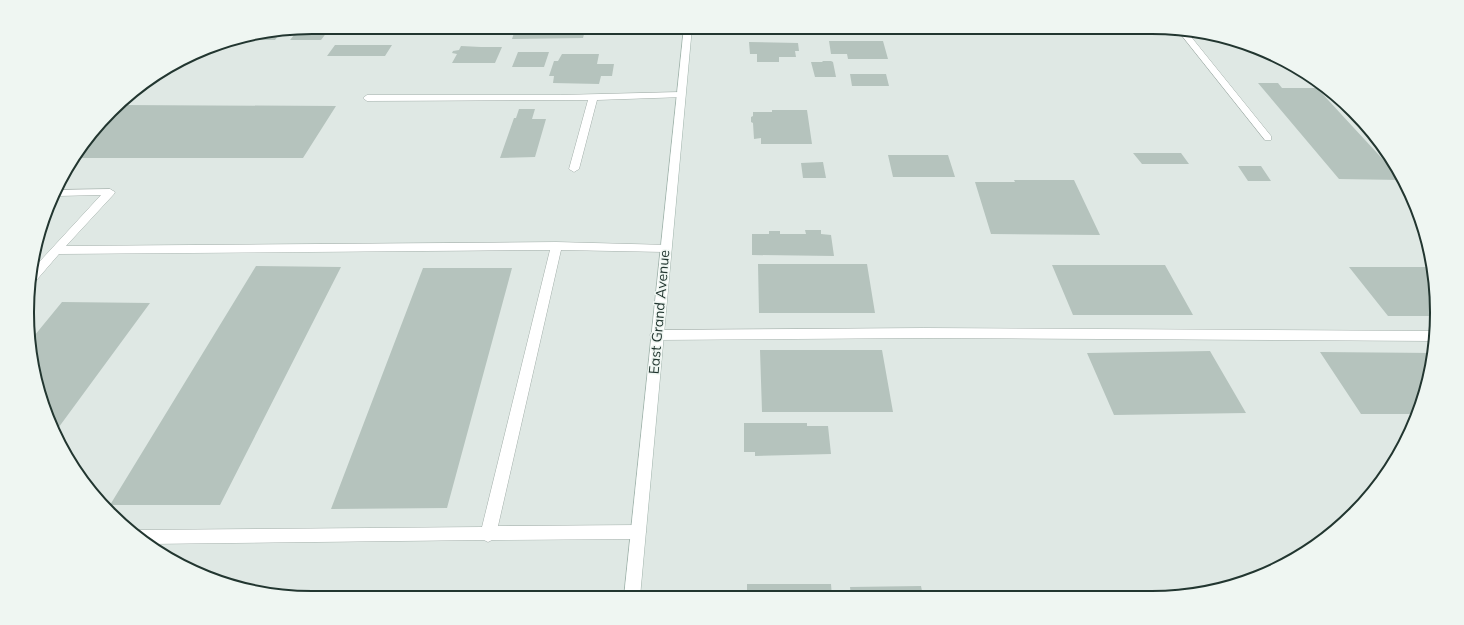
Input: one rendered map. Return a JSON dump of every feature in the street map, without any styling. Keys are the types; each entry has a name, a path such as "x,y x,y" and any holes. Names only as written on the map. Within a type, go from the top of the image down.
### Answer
{"street":[{"name":"East Grand Avenue","path":"633,591 664,248 687,34"},
{"path":"1186,36 1268,138"},
{"path":"367,98 681,95"},
{"path":"574,169 593,97"},
{"path":"37,272 110,192 61,193"},
{"path":"488,534 556,246"},
{"path":"56,250 556,246 664,248"},
{"path":"656,334 932,333 1429,336"},
{"path":"148,537 638,532"}],"building":[{"path":"326,34 321,40 290,40 294,35"},
{"path":"514,34 584,34 583,38 512,39"},
{"path":"278,36 275,40 254,40"},
{"path":"829,41 883,41 888,59 848,59 847,54 831,54"},
{"path":"749,42 798,43 799,51 795,51 796,57 779,57 779,62 757,62 757,54 750,54"},
{"path":"335,45 392,45 385,56 327,56"},
{"path":"461,46 502,47 495,63 452,63 457,54 452,53 453,51 459,50"},
{"path":"518,52 549,52 544,67 512,67"},
{"path":"562,54 599,54 597,64 614,64 612,76 601,76 599,84 553,83 554,76 549,76 554,61 558,61"},
{"path":"822,61 833,62 836,77 815,77 811,62 823,62"},
{"path":"850,74 886,74 889,86 852,86"},
{"path":"1258,83 1278,83 1282,88 1316,88 1386,163 1396,180 1339,179"},
{"path":"127,105 336,106 303,158 81,158 103,129"},
{"path":"519,109 535,109 532,119 546,119 535,157 500,158 514,118 516,118"},
{"path":"772,110 807,110 812,144 761,144 761,138 754,139 753,123 751,122 753,112 772,112"},
{"path":"1133,153 1181,153 1189,164 1142,164"},
{"path":"888,155 948,155 955,177 893,177"},
{"path":"823,162 826,178 803,178 801,163"},
{"path":"1238,166 1261,166 1271,181 1248,181"},
{"path":"1014,180 1074,180 1100,235 991,234 975,182 1015,182"},
{"path":"805,230 821,230 821,234 831,235 834,256 752,255 752,234 769,234 769,231 780,231 780,234 806,234"},
{"path":"758,264 867,264 875,313 759,313"},
{"path":"1052,265 1165,265 1193,315 1073,315"},
{"path":"256,266 341,267 220,505 112,505 111,504"},
{"path":"1349,267 1426,267 1430,316 1388,316"},
{"path":"423,268 512,268 447,508 331,509"},
{"path":"62,302 150,303 59,427 43,385 36,349 35,335"},
{"path":"760,350 882,350 893,412 762,412"},
{"path":"1210,351 1246,413 1114,415 1087,353"},
{"path":"1320,352 1427,353 1421,385 1411,414 1361,414"},
{"path":"744,423 807,423 807,426 828,426 831,454 755,456 755,452 744,452"},
{"path":"747,584 831,584 832,591 747,591"},
{"path":"921,586 922,591 850,591 850,587"}]}
